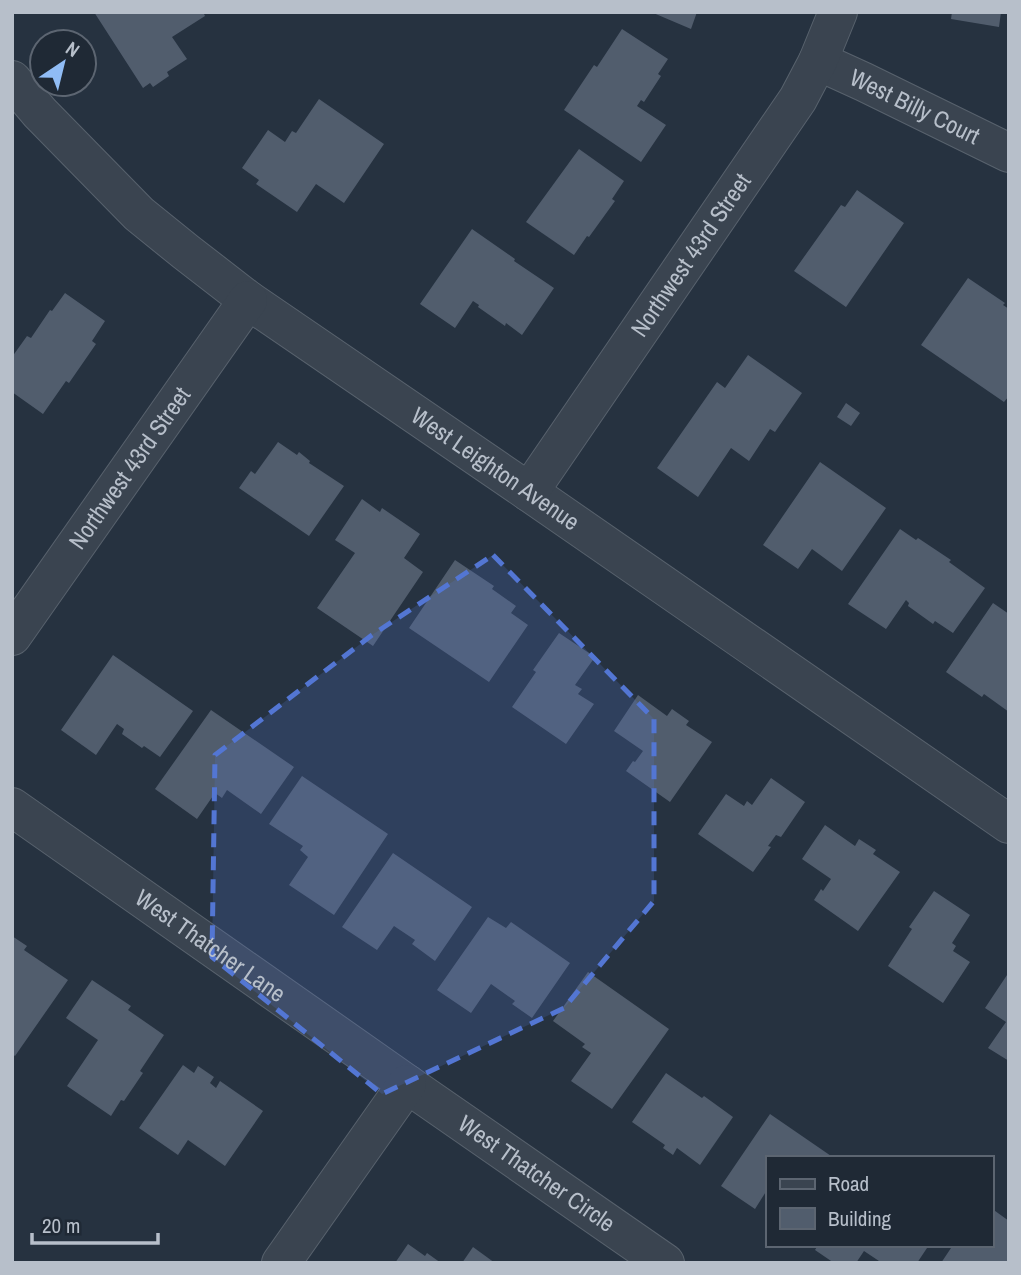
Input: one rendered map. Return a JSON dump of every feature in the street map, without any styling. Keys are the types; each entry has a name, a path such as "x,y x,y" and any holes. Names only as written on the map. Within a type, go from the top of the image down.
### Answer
{"street":[{"name":"Northwest 43rd Street","path":"529,492 798,99 818,61 838,12"},
{"name":"West Billy Court","path":"818,61 1009,153"},
{"name":"West Leighton Avenue","path":"12,79 40,113 139,214 248,300 1009,824"},
{"name":"Northwest 43rd Street","path":"12,636 248,300"},
{"name":"West Thatcher Lane","path":"12,807 407,1084"},
{"path":"281,1263 407,1084"},
{"name":"West Thatcher Circle","path":"407,1084 665,1263"}],"highlighted area":[{"path":"493,555 654,719 654,901 564,1008 382,1094 212,957 215,755 372,635"}],"building":[{"path":"94,12 203,12 205,16 172,37 187,59 167,72 169,76 153,87 150,83 143,88"},
{"path":"651,12 697,12 691,29"},
{"path":"952,12 1001,12 999,27 951,19"},
{"path":"622,29 668,59 658,74 661,76 644,102 641,100 637,106 666,125 641,162 564,110"},
{"path":"319,99 384,144 344,203 316,184 297,212 256,184 259,180 242,168 268,130 285,142 292,131 296,133"},
{"path":"579,149 624,181 612,199 615,201 574,255 526,222"},
{"path":"857,190 904,223 846,307 794,271 841,205 845,207"},
{"path":"472,229 554,288 522,335 506,323 505,326 473,301 455,328 420,304"},
{"path":"968,278 1005,303 1003,305 1009,309 1009,396 1004,402 921,345"},
{"path":"65,293 105,321 92,341 96,344 43,414 12,392 12,357 27,336 31,338"},
{"path":"748,355 802,393 775,432 770,429 749,461 731,448 698,497 657,468 717,382 725,388"},
{"path":"846,403 860,413 851,426 837,417"},
{"path":"278,442 297,455 299,452 309,463 344,486 309,536 239,488 251,471 255,474"},
{"path":"820,462 886,508 842,571 812,549 798,569 763,545"},
{"path":"362,499 380,512 382,508 420,534 404,558 423,572 373,646 317,608 355,553 335,540"},
{"path":"900,529 951,560 949,562 985,588 953,633 935,621 933,624 908,606 906,600 886,629 848,604"},
{"path":"455,560 494,586 492,589 516,606 511,613 528,625 489,682 409,628"},
{"path":"993,603 1009,614 1009,712 946,672"},
{"path":"559,633 595,657 575,685 582,689 578,694 594,704 566,744 512,707 536,672 533,670"},
{"path":"113,655 193,711 160,757 122,734 124,729 117,724 96,755 61,730"},
{"path":"638,695 667,716 672,709 689,721 686,725 712,742 670,802 626,771 643,751 614,731"},
{"path":"211,710 294,767 261,814 227,790 222,798 215,793 197,819 155,789"},
{"path":"302,776 388,834 334,915 289,885 308,857 300,850 303,846 269,824"},
{"path":"771,778 805,802 781,837 776,835 753,872 698,834 726,794 744,806 747,801 752,805"},
{"path":"825,825 855,846 859,839 876,850 873,854 900,872 858,931 814,900 831,879 802,859"},
{"path":"393,853 472,907 435,961 412,944 415,940 394,926 377,950 342,927"},
{"path":"934,891 970,915 952,943 956,946 953,951 970,962 943,1003 888,966 912,929 909,927"},
{"path":"488,917 506,928 511,922 570,963 532,1018 512,1004 515,1001 491,984 471,1013 437,990"},
{"path":"12,936 27,946 24,950 68,980 15,1056 12,1054"},
{"path":"588,972 669,1029 612,1109 571,1081 591,1053 582,1047 585,1044 553,1021"},
{"path":"1009,972 1009,1061 988,1048 1006,1022 985,1008"},
{"path":"92,980 131,1006 128,1010 164,1035 140,1071 143,1073 111,1116 67,1086 98,1040 66,1018"},
{"path":"183,1065 194,1073 198,1066 214,1077 210,1083 216,1088 220,1081 263,1111 225,1166 188,1140 178,1155 139,1128"},
{"path":"666,1073 733,1117 700,1165 677,1148 673,1155 663,1148 665,1145 632,1122"},
{"path":"770,1114 831,1156 766,1156 766,1192 755,1209 721,1186"},
{"path":"993,1209 1009,1221 1009,1263 941,1263 952,1247 993,1247"},
{"path":"408,1244 425,1256 427,1253 441,1263 395,1263"},
{"path":"473,1247 495,1263 462,1263"},
{"path":"817,1247 928,1247 917,1263 882,1263 864,1251 856,1263 834,1263 815,1250"}]}
